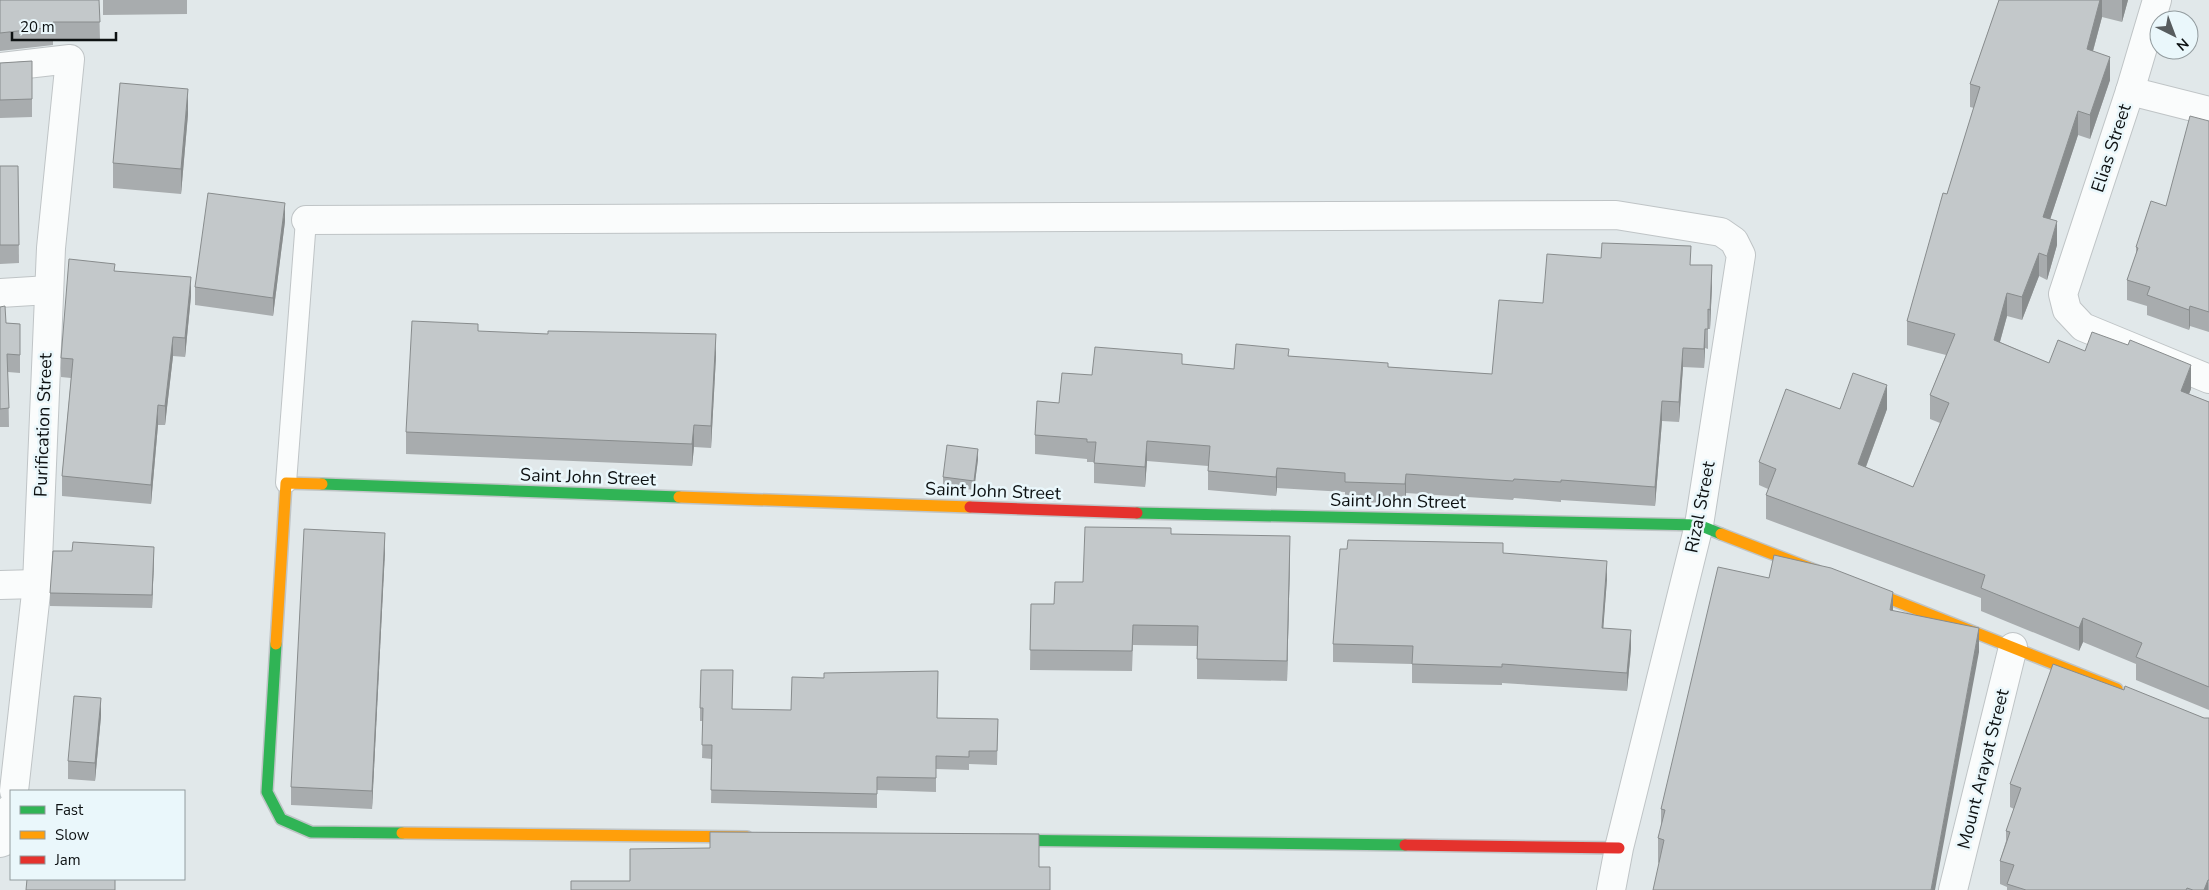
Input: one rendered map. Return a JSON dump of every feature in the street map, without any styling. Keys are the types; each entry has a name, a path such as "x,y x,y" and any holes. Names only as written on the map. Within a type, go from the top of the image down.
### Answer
{"street":[{"name":"Elias Street","path":"2157,0 2130,91 2063,294 2067,310 2083,327 2209,379"},
{"name":"Purification Street","path":"0,67 70,60 55,197 49,290 37,584 14,790"},
{"path":"2130,91 2209,111"},
{"name":"Rizal Street","path":"306,220 1616,215 1721,232 1734,241 1741,255 1700,525 1611,890"},
{"path":"0,294 49,290"},
{"path":"286,483 266,792 281,819 311,832 761,838"},
{"name":"Saint John Street","path":"286,483 1129,514 1700,525"},
{"path":"1700,525 1829,575"},
{"path":"1847,582 2129,694"},
{"path":"0,585 37,584"},
{"name":"Mount Arayat Street","path":"1953,890 2014,647"},
{"path":"2,843 10,812"},
{"path":"990,840 1620,848"}],"lane":[{"path":"286,483 306,220"}],"building":[{"path":"0,0 99,0 100,22 53,22 53,27 0,33"},
{"path":"1999,0 2100,0 2087,49 2110,57 2090,115 2078,111 2043,217 2057,221 2047,256 2039,253 2022,297 2007,293 1994,340 2049,363 2058,340 2085,351 2092,332 2128,345 2130,340 2191,365 2181,391 2209,402 2209,687 2136,657 2142,643 2083,618 2079,628 1981,588 1985,575 1766,495 1776,469 1759,462 1786,389 1840,409 1853,373 1887,385 1858,464 1913,487 1949,403 1930,395 1955,334 1907,321 1943,193 1947,194 1980,87 1970,84"},
{"path":"32,61 32,99 0,100 0,63"},
{"path":"120,83 188,89 181,169 113,163"},
{"path":"2190,116 2209,121 2209,312 2190,306 2189,310 2147,295 2150,287 2127,280 2151,201 2166,206"},
{"path":"0,166 18,166 19,245 0,245"},
{"path":"208,193 285,203 273,298 195,287"},
{"path":"1602,243 1691,246 1690,265 1712,265 1710,310 1708,309 1708,329 1705,329 1704,349 1683,348 1679,402 1662,401 1655,487 1561,480 1561,482 1514,479 1513,481 1406,474 1405,484 1345,482 1345,473 1277,468 1276,477 1208,471 1210,446 1147,441 1145,467 1094,463 1096,442 1087,442 1087,439 1035,435 1037,401 1059,403 1062,373 1092,375 1095,347 1182,354 1182,364 1234,369 1236,344 1289,349 1288,356 1388,363 1388,367 1492,374 1499,300 1543,303 1547,254 1601,258"},
{"path":"69,259 115,264 114,271 191,277 185,338 173,337 165,406 158,405 151,485 62,476 73,359 61,358"},
{"path":"5,306 6,323 20,324 20,355 7,354 9,408 0,409 0,307"},
{"path":"412,321 478,324 478,331 548,334 548,331 716,334 711,426 694,425 692,444 406,432"},
{"path":"947,445 978,449 974,481 943,477"},
{"path":"1085,527 1171,528 1171,534 1290,536 1287,661 1197,659 1198,626 1133,625 1132,651 1030,650 1031,604 1054,604 1055,582 1083,582"},
{"path":"304,529 385,533 372,791 291,787"},
{"path":"1348,540 1503,543 1503,553 1607,561 1602,628 1631,630 1627,673 1502,664 1502,667 1412,664 1413,646 1333,644 1340,549 1347,549"},
{"path":"73,542 154,547 152,595 50,593 53,551 72,551"},
{"path":"1774,555 1831,568 1893,592 1890,610 1979,628 1931,890 1653,890 1664,840 1658,838 1665,810 1661,809 1718,567 1769,578"},
{"path":"2053,664 2124,690 2125,686 2204,718 2209,718 2209,880 2204,890 2187,888 2186,890 2026,890 2007,884 2014,865 2000,861 2010,832 2006,831 2021,788 2010,784"},
{"path":"701,670 733,670 732,709 791,710 792,677 824,678 824,673 938,671 937,718 998,719 997,751 969,751 969,757 936,756 936,778 877,777 877,794 711,790 712,745 702,745 703,708 700,708"},
{"path":"74,696 101,698 95,763 68,761"},
{"path":"710,832 1039,834 1039,867 1050,867 1050,890 571,890 571,881 630,881 630,849 710,848"},
{"path":"27,880 115,880 115,890 26,890"}],"traffic: fast":[{"path":"322,484 679,497"},
{"path":"1137,513 1699,525 1721,534"},
{"path":"276,644 267,792 281,819 311,832 402,833"},
{"path":"1002,840 1405,845"}],"traffic: slow":[{"path":"276,644 286,483 322,484"},
{"path":"679,497 970,507"},
{"path":"1721,534 1817,571"},
{"path":"1858,586 2117,689"},
{"path":"402,833 747,837"}],"traffic: jam":[{"path":"970,507 1137,513"},
{"path":"1405,845 1619,848"}]}
